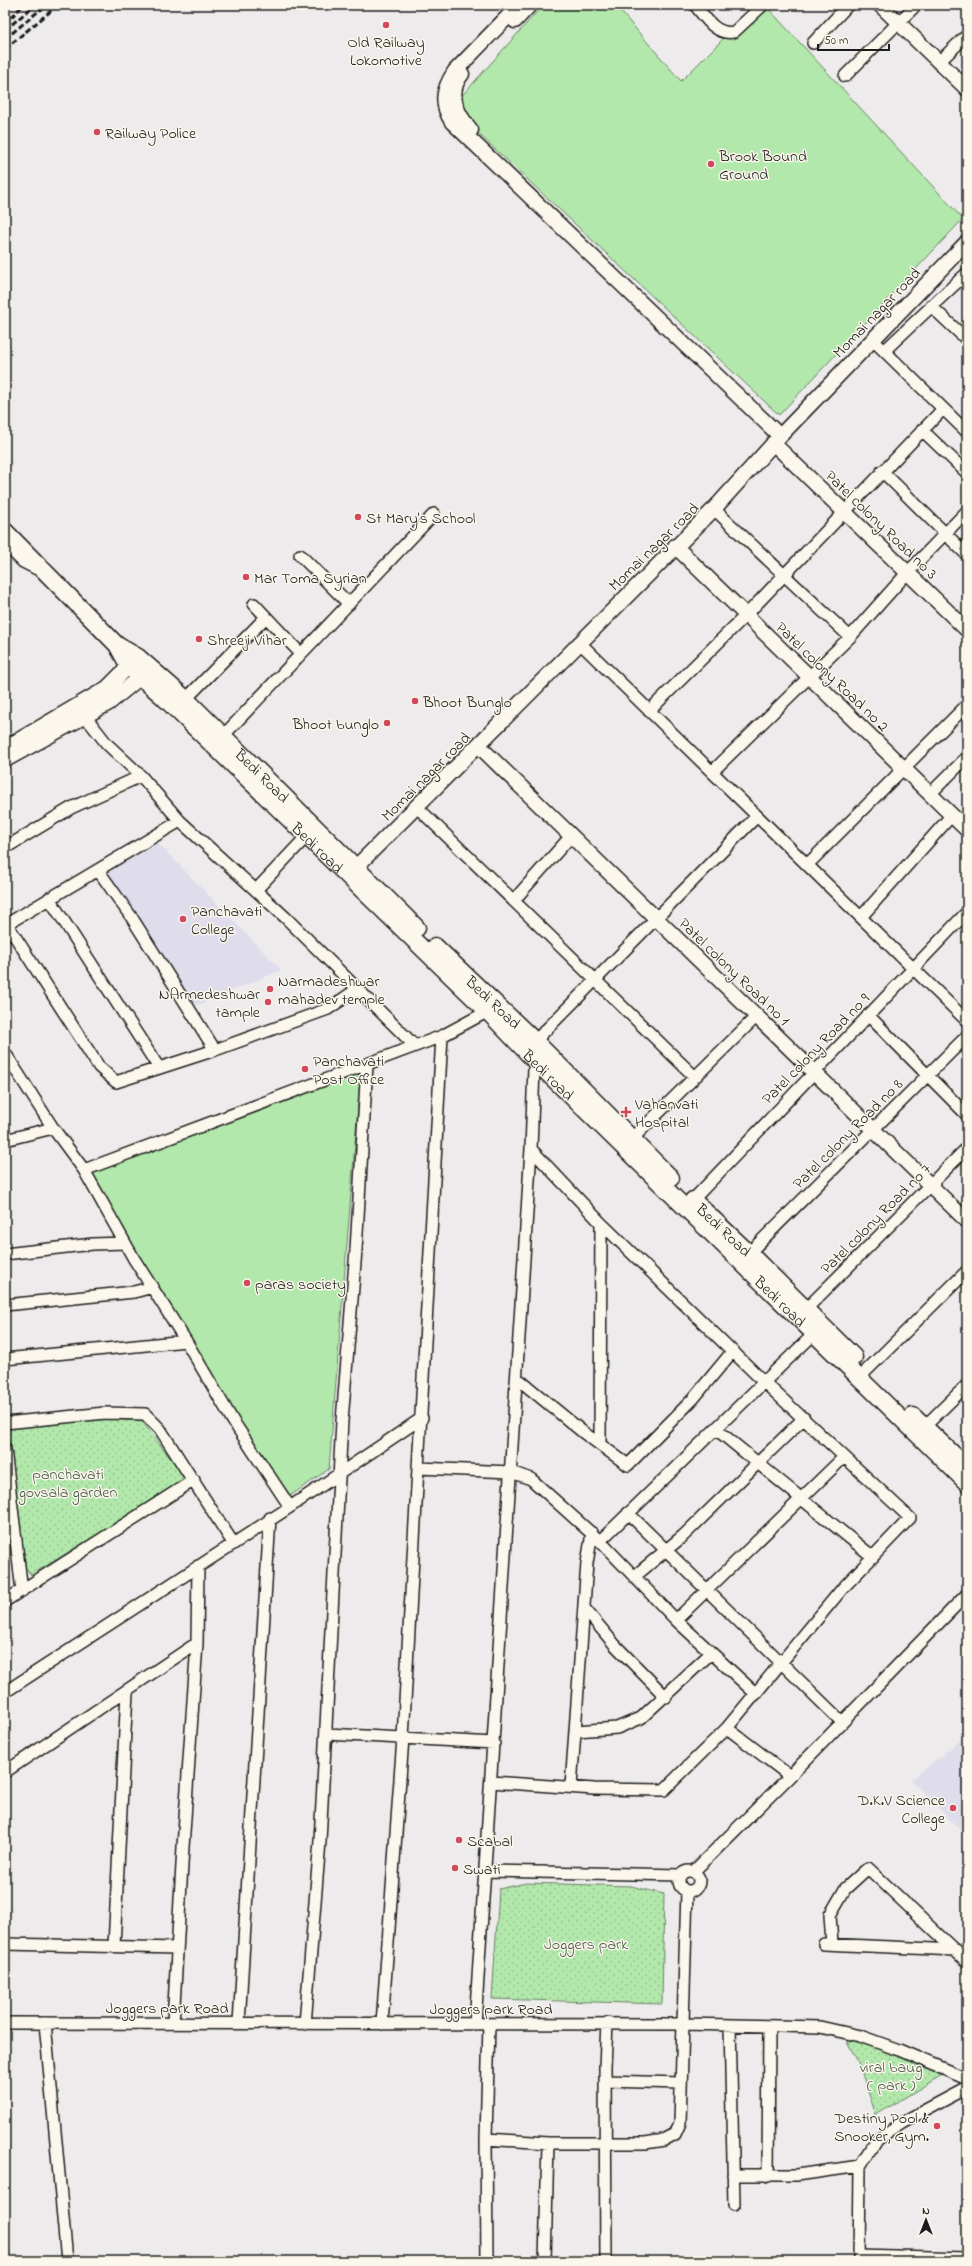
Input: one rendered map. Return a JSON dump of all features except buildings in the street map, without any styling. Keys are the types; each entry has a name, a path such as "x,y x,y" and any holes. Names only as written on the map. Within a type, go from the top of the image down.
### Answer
{"main road":[{"name":"Bedi Road","path":"5,531 116,645 140,667 186,699 356,867 493,1009 535,1041 632,1139 689,1204 749,1253 924,1427 967,1466"},
{"name":"Bedi road","path":"140,667 161,695 306,837 493,1009 535,1061 689,1204 814,1334 967,1484"}],"street":[{"path":"519,5 455,71 448,81 444,92 447,113 452,122 779,436"},
{"path":"530,5 460,77 454,94 454,103 460,116 475,135 779,436"},
{"path":"696,6 717,30 727,33 734,32 763,5"},
{"path":"813,43 848,5"},
{"path":"880,5 967,89"},
{"path":"845,76 916,5"},
{"path":"939,62 967,35"},
{"name":"Momai nagar road","path":"356,867 479,746 579,642 675,546 714,510 779,436 967,242"},
{"path":"884,351 967,273"},
{"path":"931,306 967,340"},
{"path":"873,340 943,409 965,427"},
{"path":"649,711 746,615 843,511 943,409"},
{"path":"922,430 967,473"},
{"name":"Patel colony Road no 3","path":"779,436 843,511 967,630"},
{"path":"882,471 967,555"},
{"path":"714,510 784,573 850,637"},
{"path":"712,772 850,637 908,572 967,511"},
{"path":"223,736 434,514"},
{"path":"5,544 23,562 48,575"},
{"name":"Patel colony Road no 2","path":"675,546 967,830"},
{"path":"300,555 349,604"},
{"path":"254,604 301,654"},
{"path":"186,699 266,617"},
{"path":"579,642 967,1021"},
{"path":"5,760 109,703 140,667"},
{"path":"5,748 140,667"},
{"path":"807,865 903,767 967,705"},
{"path":"85,716 107,744 141,776 180,821 256,890 356,990 415,1046"},
{"name":"Patel colony Road no 1","path":"479,746 967,1221"},
{"path":"930,794 967,757"},
{"path":"5,848 71,808 141,776"},
{"path":"417,807 695,1077"},
{"path":"861,917 952,815"},
{"path":"475,2024 532,1149 535,1041 757,816"},
{"path":"180,821 98,870 6,922 99,1067 116,1082 215,1050 328,1009 356,990"},
{"path":"514,900 572,836"},
{"path":"256,890 306,837"},
{"path":"98,870 132,918 215,1050"},
{"path":"49,898 159,1068"},
{"name":"Patel colony Road no 9","path":"689,1204 913,968 965,918"},
{"path":"84,1170 442,1036 493,1009"},
{"path":"632,1139 757,1016"},
{"path":"868,1016 967,1114"},
{"path":"382,2024 403,1738 422,1418 442,1036"},
{"name":"Patel colony Road no 8","path":"749,1253 967,1036"},
{"path":"5,1053 53,1128 84,1170 125,1243 186,1340 233,1421 290,1507"},
{"path":"305,2024 327,1734 338,1474 367,1065"},
{"path":"5,1140 53,1128"},
{"name":"Patel colony Road no 7","path":"806,1309 967,1148"},
{"path":"491,1782 571,1787 664,1790 727,1728 842,1589 910,1518 732,1352 601,1222 532,1149"},
{"path":"600,1443 601,1222"},
{"path":"5,1254 93,1244 125,1243"},
{"path":"867,1370 967,1271"},
{"path":"5,1305 134,1292 153,1287"},
{"path":"571,1787 587,1563 596,1537 628,1513 814,1334"},
{"path":"5,1359 186,1340"},
{"path":"516,1378 584,1433 628,1464 693,1399 732,1352"},
{"path":"924,1427 967,1385"},
{"path":"5,1423 105,1413 145,1414 160,1429 233,1543"},
{"path":"5,1692 270,1518 290,1507 422,1418"},
{"path":"635,1576 666,1551 804,1418"},
{"path":"716,1429 873,1557"},
{"path":"5,1449 22,1591"},
{"path":"676,1620 844,1457"},
{"path":"419,1468 511,1472 532,1479 596,1537 676,1620 756,1694"},
{"path":"5,1601 194,1480"},
{"path":"628,1513 706,1591 842,1722"},
{"path":"239,2023 270,1518"},
{"path":"173,2023 198,1643 198,1566"},
{"path":"693,1872 790,1776 967,1594"},
{"path":"584,1608 615,1645 666,1697"},
{"path":"5,1772 127,1692 198,1643"},
{"path":"576,1731 626,1726 641,1718 666,1697 711,1653"},
{"path":"114,1946 127,1692"},
{"path":"727,1728 790,1776"},
{"path":"327,1734 494,1743"},
{"path":"956,1950 828,1944 830,1914 844,1889 868,1868 956,1950 967,1962"},
{"path":"486,1872 681,1875 686,1871 693,1872 698,1876 699,1883 694,1890 687,1891 680,1886 681,1875"},
{"path":"486,2139 606,2144 645,2143 664,2140 675,2134 680,2123 687,1891"},
{"path":"5,1944 177,1948"},
{"name":"Joggers park Road","path":"5,2023 607,2023 820,2027 841,2030 899,2050 967,2079"},
{"path":"45,2023 67,2261"},
{"path":"606,2261 605,2081 607,2023"},
{"path":"487,2261 486,2139 489,2024"},
{"path":"730,2026 734,2204"},
{"path":"768,2176 769,2027"},
{"path":"605,2081 681,2083"},
{"path":"967,2088 876,2140 860,2166 859,2258 967,2258"},
{"path":"545,2261 548,2142"},
{"path":"733,2175 768,2176 824,2172 860,2166"}],"shaded area":[{"name":"Panchavati College","path":"156,841 281,970 193,1007 100,869"},
{"name":"D.K.V Science College","path":"967,1735 967,1837 911,1780"}],"green space":[{"name":"Brook Bound Ground","path":"543,5 615,5 681,81 757,5 765,5 963,219 779,415 451,108"},
{"name":"paras society","path":"361,1068 329,1469 290,1496 283,1492 151,1286 89,1171"},
{"name":"panchavati govsala garden","path":"108,1419 142,1421 187,1480 31,1575 21,1560 14,1543 10,1524 7,1486 7,1428"},
{"name":"Joggers park","path":"526,1883 631,1886 664,1894 662,2004 492,1999 499,1889"},
{"name":"viral baug ( park )","path":"841,2030 911,2055 942,2075 876,2115 858,2062"}],"railway":[{"path":"5,24 23,5"},
{"path":"5,30 35,5"},
{"path":"5,39 46,5"},
{"path":"5,49 58,5"}],"place":[{"name":"Old Railway Lokomotive","path":"386,25"},
{"name":"Railway Police","path":"97,132"},
{"name":"Brook Bound Ground","path":"711,164"},
{"name":"St Mary's School","path":"358,517"},
{"name":"Mar Toma Syrian","path":"246,577"},
{"name":"Shreeji Vihar","path":"199,639"},
{"name":"Bhoot Bunglo","path":"415,701"},
{"name":"Bhoot bunglo","path":"387,723"},
{"name":"Panchavati College","path":"183,919"},
{"name":"Narmadeshwar mahadev temple","path":"270,989"},
{"name":"NArmedeshwar tample","path":"268,1002"},
{"name":"Panchavati Post Office","path":"305,1069"},
{"name":"Vahanvati Hospital","path":"626,1112"},
{"name":"paras society","path":"247,1283"},
{"name":"D.K.V Science College","path":"953,1808"},
{"name":"Scabal","path":"459,1840"},
{"name":"Swati","path":"455,1868"},
{"name":"Destiny Pool & Snooker, Gym.","path":"937,2126"}]}
